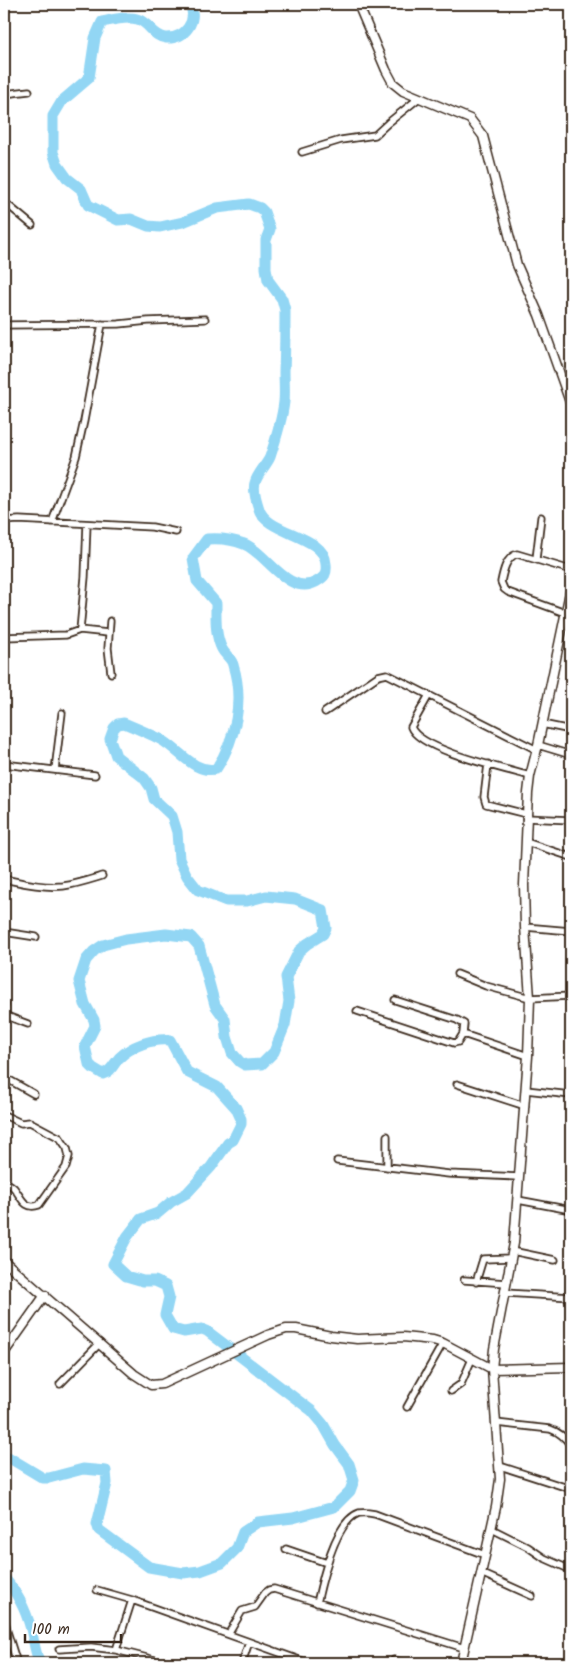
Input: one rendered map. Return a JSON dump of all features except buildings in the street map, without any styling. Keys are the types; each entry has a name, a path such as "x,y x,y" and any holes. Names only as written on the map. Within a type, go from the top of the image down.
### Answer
{"street":[{"path":"358,4 393,83 403,91 470,119 483,136 517,266 539,314 571,405"},
{"path":"4,94 29,91"},
{"path":"302,152 341,140 375,135 419,98"},
{"path":"4,204 8,205 32,225"},
{"path":"4,325 102,324 205,318"},
{"path":"52,522 76,456 102,324"},
{"path":"536,559 540,517"},
{"path":"4,520 152,527 176,532"},
{"path":"80,630 87,524"},
{"path":"565,613 508,592 501,582 506,565 513,555 517,554 571,570"},
{"path":"460,1663 492,1529 498,1495 500,1466 492,1369 507,1283 518,1200 525,1106 530,998 524,885 526,816 530,776 571,587"},
{"path":"110,621 108,659 111,673"},
{"path":"4,637 66,635 80,630 108,633"},
{"path":"325,712 383,674 390,675 537,748 571,755"},
{"path":"429,695 411,727 413,733 449,753 530,776"},
{"path":"55,770 62,713"},
{"path":"542,724 571,730"},
{"path":"4,764 95,775"},
{"path":"488,764 484,797 486,804 526,816 571,820"},
{"path":"526,842 571,856"},
{"path":"4,880 34,885 62,886 102,876"},
{"path":"525,926 571,931"},
{"path":"4,932 36,937"},
{"path":"457,974 486,986 530,998 571,996"},
{"path":"357,1011 454,1043 458,1042 463,1034 464,1024 457,1020 395,1000"},
{"path":"4,1002 6,1004 5,1017 28,1024"},
{"path":"463,1034 528,1056"},
{"path":"4,1084 7,1080 11,1081 34,1094"},
{"path":"457,1084 525,1106"},
{"path":"526,1090 571,1095"},
{"path":"4,1115 21,1123 30,1122 56,1136 64,1142 69,1156 66,1167 39,1205 32,1207 26,1205 12,1186 4,1181"},
{"path":"387,1136 387,1167"},
{"path":"337,1161 449,1174 519,1177"},
{"path":"518,1200 571,1210"},
{"path":"476,1282 483,1259 511,1255 555,1260"},
{"path":"4,1261 134,1374 151,1385 162,1384 268,1334 286,1329 350,1338 403,1337 426,1339 443,1343 492,1369 571,1367"},
{"path":"464,1280 507,1283"},
{"path":"505,1292 571,1297"},
{"path":"4,1353 45,1295"},
{"path":"60,1384 100,1343"},
{"path":"407,1407 443,1343"},
{"path":"451,1391 461,1384 472,1359"},
{"path":"496,1424 557,1431 571,1446"},
{"path":"500,1466 571,1488 571,1480"},
{"path":"317,1603 326,1563 341,1530 350,1519 365,1512 396,1521 485,1555"},
{"path":"492,1529 528,1547 544,1558 571,1570"},
{"path":"286,1549 326,1563"},
{"path":"481,1573 532,1596"},
{"path":"229,1634 242,1612 255,1606 269,1590 274,1589 464,1648"},
{"path":"97,1590 132,1600 308,1663"},
{"path":"116,1650 132,1600"},
{"path":"4,1615 17,1663"},
{"path":"242,1663 249,1642"},
{"path":"59,1649 91,1647 116,1650 167,1663"},
{"path":"394,1660 405,1663"}],"waterway":[{"path":"4,1457 8,1457 43,1478 83,1469 106,1471 107,1483 97,1524 99,1530 149,1567 183,1573 200,1571 222,1563 237,1548 243,1532 258,1522 293,1518 334,1507 350,1491 354,1480 349,1464 323,1424 312,1411 207,1331 202,1329 184,1332 173,1329 165,1315 169,1297 166,1286 155,1281 143,1281 126,1276 113,1264 127,1237 141,1219 158,1213 171,1202 187,1193 211,1167 228,1143 233,1140 241,1124 236,1108 217,1087 187,1072 170,1040 157,1040 136,1047 119,1058 110,1070 103,1074 89,1064 85,1046 95,1026 94,1020 85,1004 79,981 86,960 103,945 126,939 166,934 191,937 199,946 215,1005 225,1019 227,1037 232,1053 245,1065 262,1064 274,1052 285,1025 289,1001 286,977 299,951 323,934 326,928 323,910 295,899 266,896 247,901 226,901 198,890 187,876 179,859 177,832 172,816 154,799 151,788 144,778 116,756 110,739 114,728 118,724 124,723 160,739 193,764 208,770 216,769 229,745 238,705 236,678 232,663 222,649 218,638 216,603 197,581 193,558 207,539 226,539 244,544 261,555 278,572 296,584 306,585 316,582 325,575 326,570 323,554 316,547 306,540 272,524 264,517 259,509 254,489 258,476 270,457 277,436 284,394 285,310 282,299 268,280 266,240 270,229 264,212 260,208 249,204 217,208 183,222 160,227 148,226 131,219 118,220 88,205 81,189 67,178 57,164 53,152 53,116 62,101 89,78 95,38 102,22 133,18 145,23 158,35 173,38 179,36 188,28 192,17 190,4"},
{"path":"4,1578 13,1589 24,1609 40,1663"}]}
